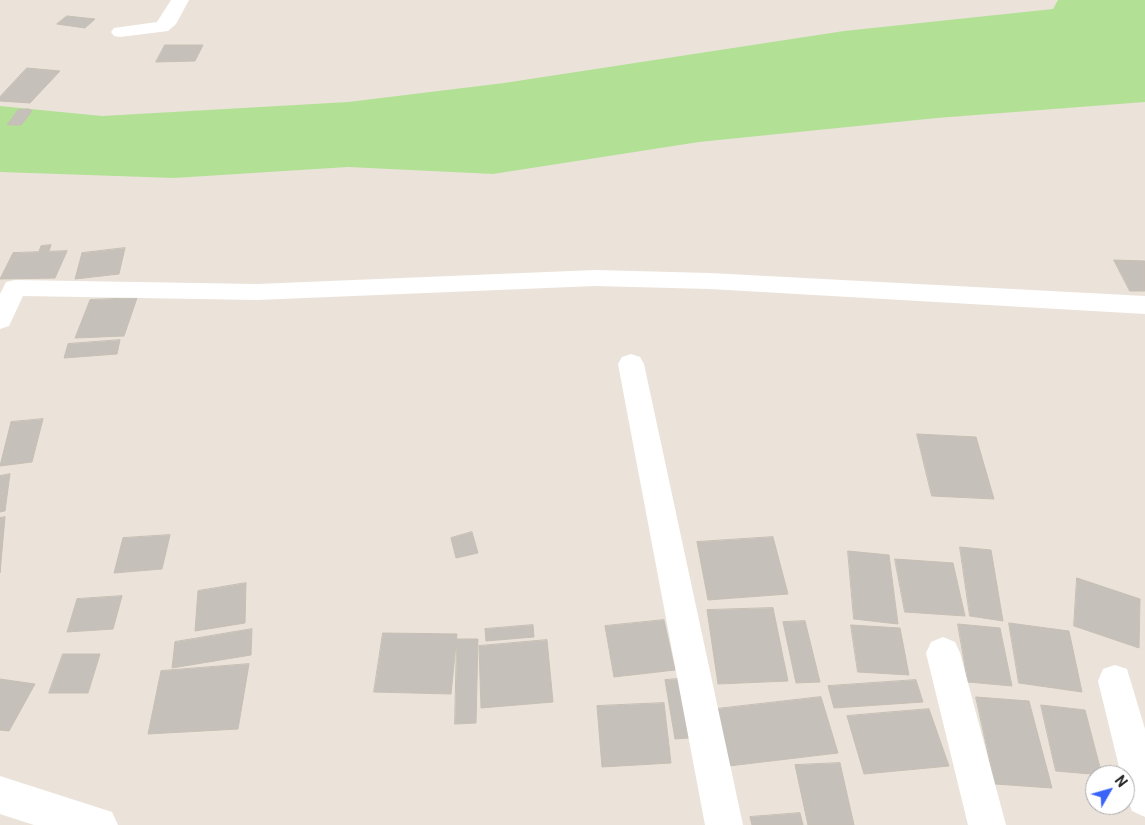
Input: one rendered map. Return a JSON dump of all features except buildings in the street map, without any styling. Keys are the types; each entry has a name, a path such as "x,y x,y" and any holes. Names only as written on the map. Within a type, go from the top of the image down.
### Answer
{"street":[{"path":"120,32 162,27 167,24 180,0"},
{"path":"0,320 8,288 257,292 595,278 710,281 1145,305"},
{"path":"632,364 724,825"},
{"path":"943,653 987,825"},
{"path":"1115,681 1145,798"},
{"path":"0,794 80,822 99,825"}],"green space":[{"path":"1058,0 1145,0 1145,102 937,118 699,142 493,174 348,167 174,178 0,172 0,106 102,116 348,102 504,83 844,31 1053,9"}]}
